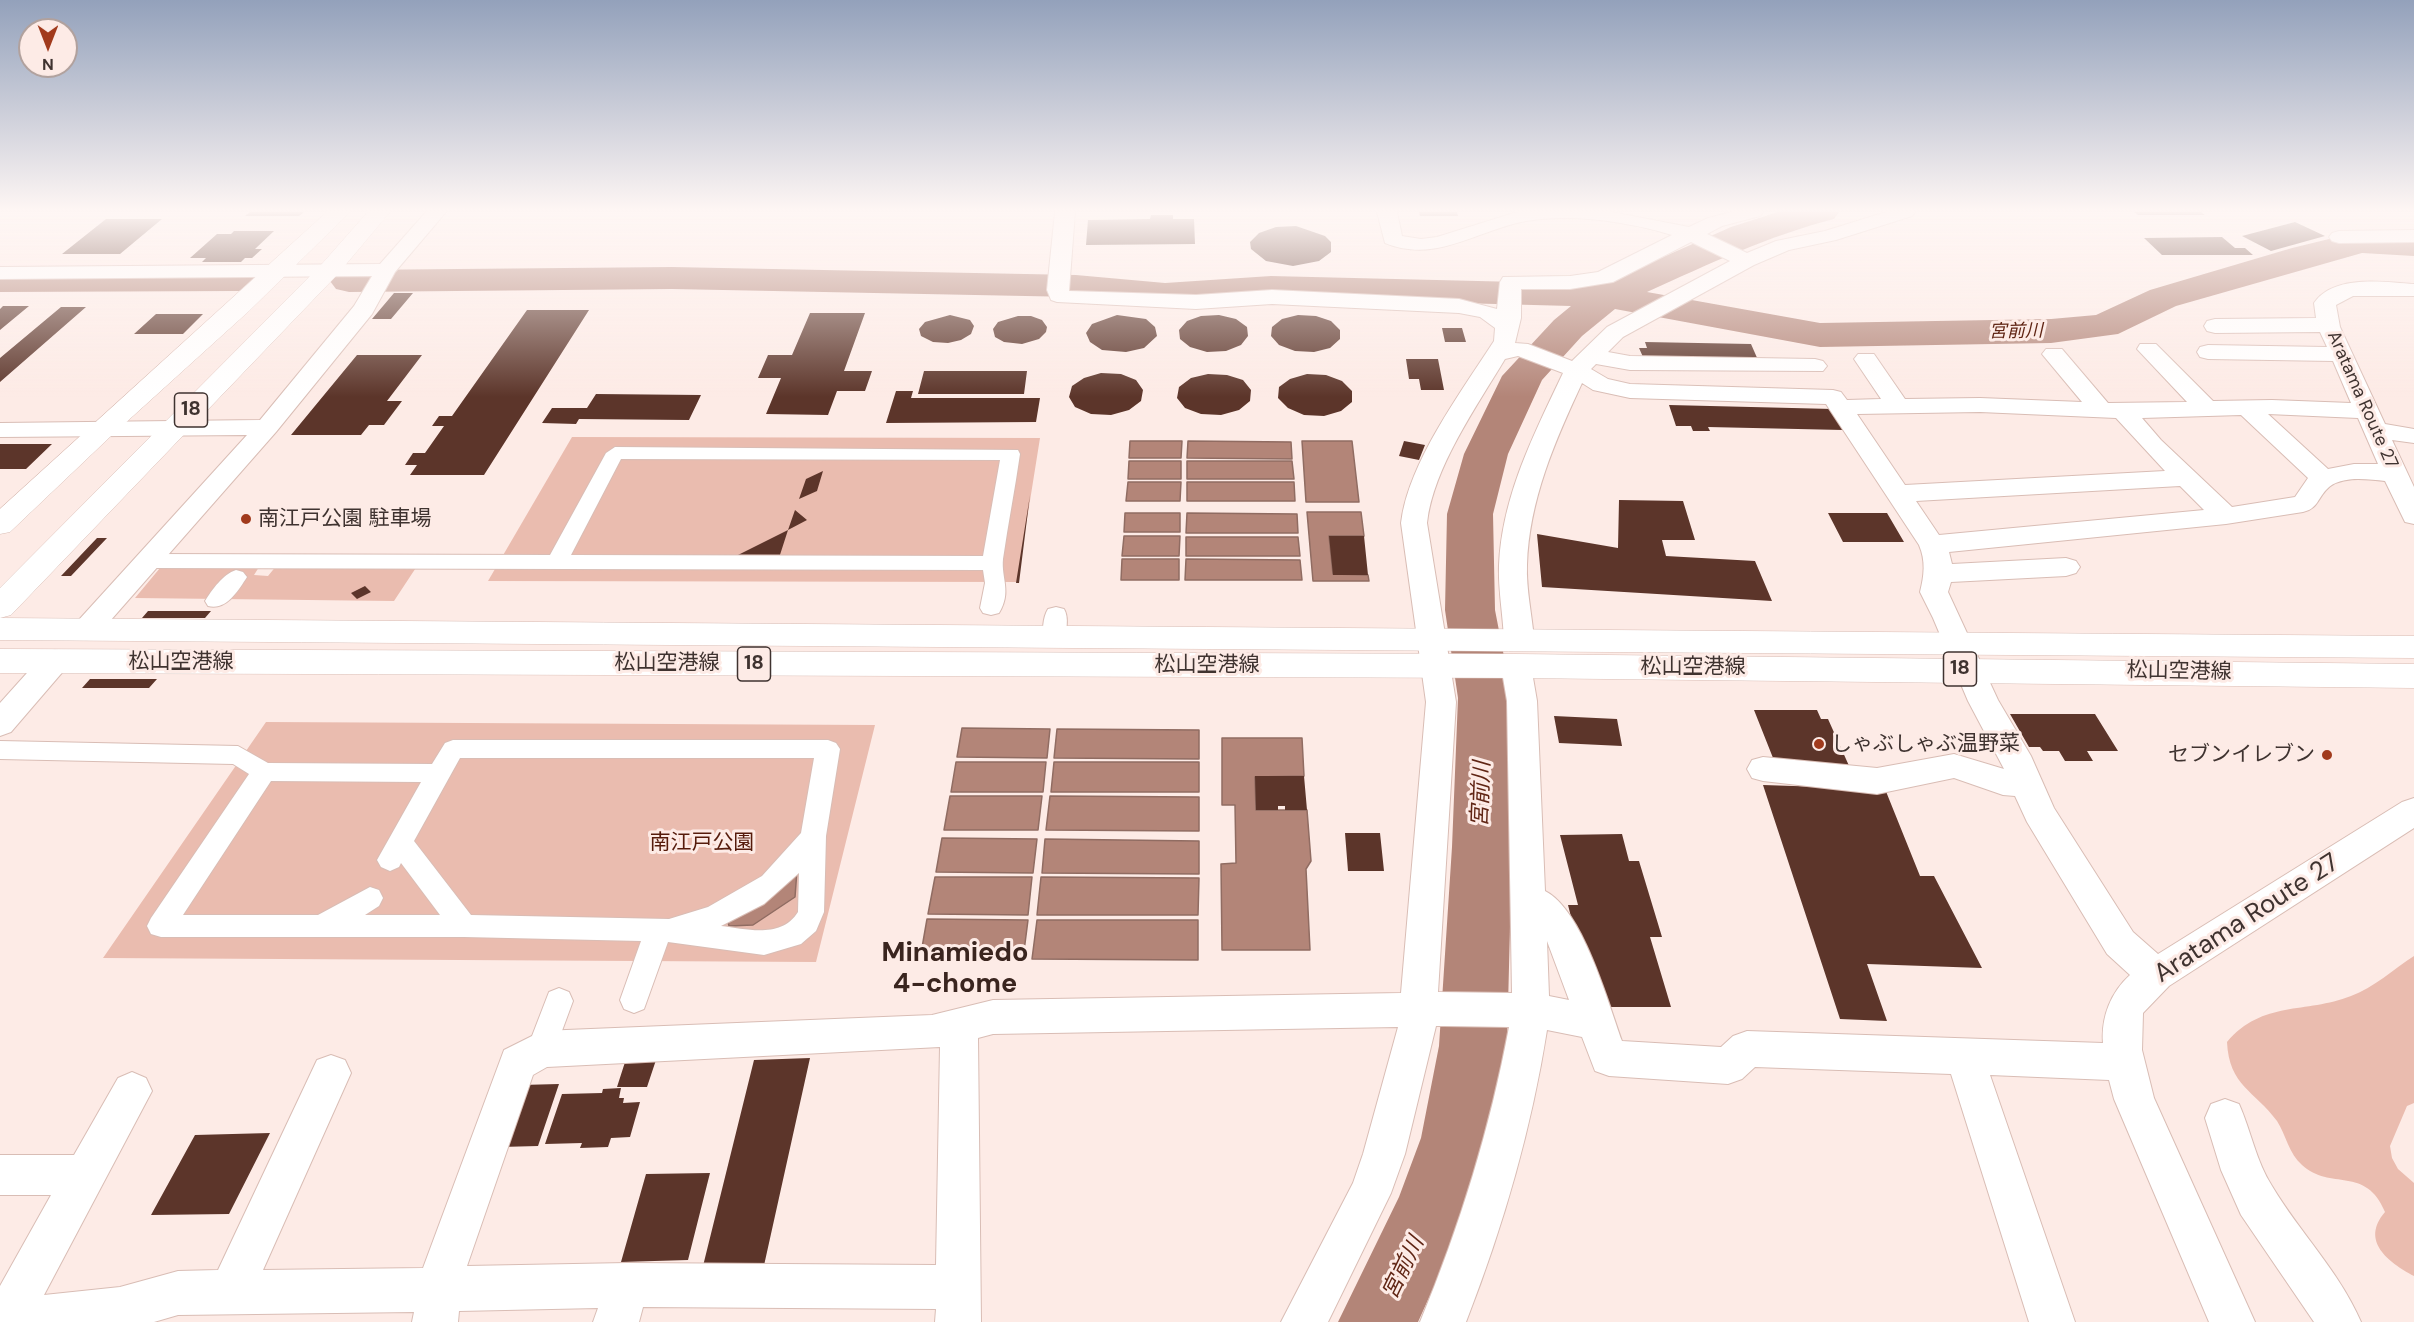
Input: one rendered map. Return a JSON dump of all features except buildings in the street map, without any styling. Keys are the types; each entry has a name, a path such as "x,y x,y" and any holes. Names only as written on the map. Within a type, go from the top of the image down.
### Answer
{"main road":[{"name":"18","path":"0,525 273,274"},
{"name":"18","path":"0,607 325,274"},
{"name":"松山空港線","path":"0,629 1055,625 1443,653"},
{"name":"松山空港線","path":"0,661 1512,652 1964,655 2414,647"},
{"name":"松山空港線","path":"1964,655 2414,676"}],"street":[{"path":"356,274 381,277"},
{"path":"86,630 158,561 364,309 384,274"},
{"path":"1056,274 1054,290 1152,302 1272,297 1459,306 1487,312 1508,308"},
{"path":"1509,352 1505,341 1511,282 1557,284 1588,282 1612,274"},
{"path":"1443,1322 1469,1259 1491,1192 1521,1068 1526,898 1522,701 1512,652 1513,566 1523,502 1538,451 1584,363 1615,332 1663,307 1718,274"},
{"path":"2407,289 2414,310"},
{"name":"Aratama Route 27","path":"2407,289 2346,290 2331,294 2325,303 2328,325 2414,516"},
{"path":"2215,326 2328,325"},
{"path":"2148,349 2206,408"},
{"path":"1509,352 1584,363 1811,359 1935,558 1952,573 2066,567"},
{"path":"1304,1322 1351,1232 1384,1154 1416,1037 1431,1010 1443,653 1414,523 1416,505 1447,434 1479,380 1509,352"},
{"path":"2208,352 2341,354"},
{"path":"2054,354 2226,516"},
{"path":"1866,359 1898,406"},
{"path":"1584,363 1601,385 1630,391 1898,406 1980,405 2112,411 2246,407 2371,421 2414,436"},
{"path":"2246,407 2325,480"},
{"path":"0,430 267,427"},
{"path":"556,562 615,453 1011,454 991,608"},
{"path":"1935,558 2303,504 2317,484 2325,480 2354,471 2394,474"},
{"path":"1897,494 2186,478"},
{"path":"1935,558 1935,592 1983,701 2028,784 2040,813 2120,944 2156,975"},
{"path":"158,561 243,567 556,562 994,573"},
{"path":"216,602 243,567"},
{"path":"0,724 55,661"},
{"path":"0,750 101,744 238,755 264,772 439,773"},
{"path":"264,772 161,927 464,926 661,930 764,943 791,936 806,922 811,912 813,836 828,749 453,749 395,851 464,926"},
{"path":"1762,769 1877,781 1954,766 1967,768 2003,782 2028,784"},
{"name":"Aratama Route 27","path":"2232,1322 2134,1099 2124,1062 2122,1026 2130,1001 2156,975 2414,811"},
{"path":"661,930 709,919 743,904 785,873 813,836"},
{"path":"323,926 372,895 383,926"},
{"path":"1526,898 1542,906 1561,929 1609,1058 1728,1066 1747,1049 2124,1062"},
{"path":"634,1000 646,963 661,930"},
{"path":"542,1049 559,1001"},
{"path":"438,1306 446,1260 518,1063 542,1049 932,1032 993,1017 1522,1010 1596,1022"},
{"path":"0,1322 117,1316 178,1293 231,1291 438,1306 488,1287 621,1304 957,1304 959,1025"},
{"path":"1965,1058 2052,1322"},
{"path":"231,1291 330,1073"},
{"path":"5,1321 132,1091"},
{"path":"2225,1118 2244,1177 2257,1202 2311,1273 2338,1322"},
{"path":"0,1175 86,1175"}],"green space":[{"path":"572,437 1040,438 1017,582 488,581"},
{"path":"286,554 425,554 394,601 135,598 160,568 261,564 254,575 268,576"},
{"name":"南江戸公園","path":"266,722 875,725 816,962 103,958"},
{"path":"2414,956 2414,1103 2407,1106 2390,1146 2392,1158 2398,1169 2414,1183 2414,1276 2395,1264 2380,1250 2375,1232 2385,1212 2377,1198 2368,1188 2358,1183 2313,1173 2298,1161 2277,1121 2238,1078 2229,1057 2227,1042 2241,1029 2270,1014 2334,1001 2359,993"}],"shaded area":[{"path":"1130,441 1182,441 1181,458 1129,458"},
{"path":"1188,441 1291,442 1292,459 1187,458"},
{"path":"1302,441 1352,441 1359,502 1306,502"},
{"path":"1129,461 1181,461 1181,479 1128,479"},
{"path":"1187,461 1292,461 1294,479 1187,479"},
{"path":"1128,482 1181,482 1180,501 1126,501"},
{"path":"1187,482 1294,482 1295,501 1187,501"},
{"path":"1307,512 1361,512 1364,536 1329,536 1333,574 1368,575 1369,581 1313,581"},
{"path":"1125,513 1180,513 1180,532 1124,532"},
{"path":"1187,513 1297,514 1298,533 1186,533"},
{"path":"1124,536 1180,536 1179,556 1122,556"},
{"path":"1186,537 1298,537 1300,556 1186,556"},
{"path":"1122,559 1179,559 1179,580 1121,580"},
{"path":"1186,559 1300,560 1302,580 1185,580"},
{"path":"962,728 1050,729 1047,758 957,757"},
{"path":"1057,729 1199,730 1199,759 1054,758"},
{"path":"1222,738 1302,738 1304,776 1255,777 1256,810 1307,810 1311,861 1306,869 1310,950 1222,950 1221,864 1236,863 1235,805 1222,805"},
{"path":"956,762 1046,762 1043,792 951,792"},
{"path":"1054,762 1199,762 1199,792 1051,792"},
{"path":"950,796 1042,796 1038,830 944,830"},
{"path":"1050,796 1199,797 1199,831 1046,830"},
{"path":"942,838 1037,839 1033,873 936,872"},
{"path":"1045,839 1199,841 1199,874 1042,873"},
{"path":"797,870 795,897 753,925 729,926 727,918"},
{"path":"935,877 1032,877 1028,915 928,914"},
{"path":"1041,877 1199,878 1198,915 1037,915"},
{"path":"927,919 1028,920 1023,959 920,959"},
{"path":"1037,920 1198,920 1198,960 1032,959"}],"waterway":[{"name":"宮前川","path":"1607,296 1657,274"},
{"name":"宮前川","path":"1607,296 1820,335 2051,331 2104,326 2163,298 2245,274"},
{"path":"349,281 672,278 1076,286 1165,294 1271,287 1607,296"},
{"path":"0,281 239,280"},
{"name":"宮前川","path":"1377,1322 1429,1216 1457,1138 1473,1046 1482,847 1485,698 1470,610 1472,559 1470,514 1486,454 1523,376 1568,328 1607,296"}],"place":[{"name":"南江戸公園 駐車場","path":"246,519"},
{"name":"しゃぶしゃぶ温野菜","path":"1819,744"},
{"name":"セブンイレブン","path":"2327,755"}],"district":[{"name":"Minamiedo 4-chome","path":"955,970"}]}
